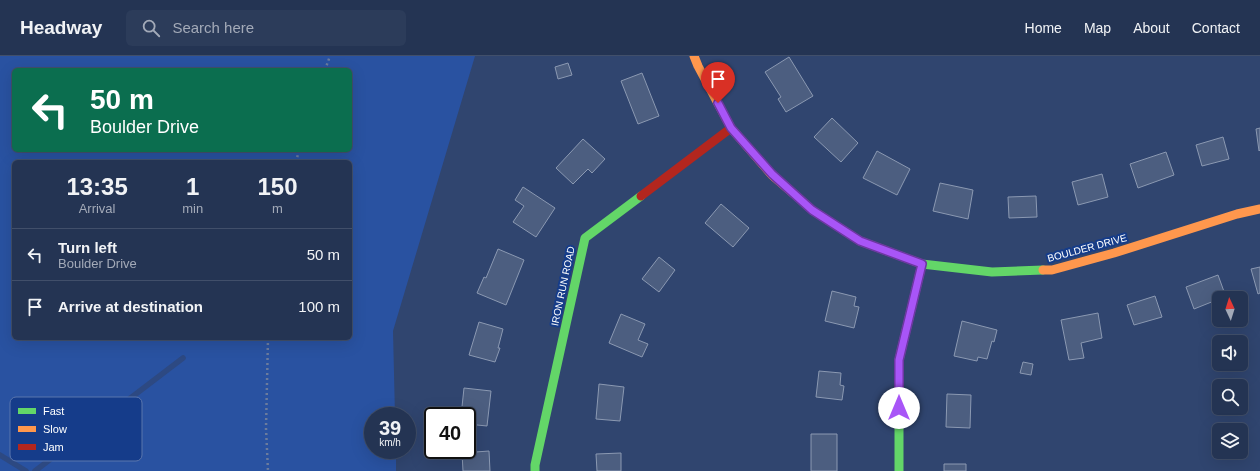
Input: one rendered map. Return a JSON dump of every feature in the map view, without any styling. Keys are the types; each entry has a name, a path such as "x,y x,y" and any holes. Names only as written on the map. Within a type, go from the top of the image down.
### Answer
{"street":[{"name":"BOULDER DRIVE","path":"694,56 731,128 772,174 812,210 860,241 922,264 992,272 1052,270 1114,253 1237,214 1260,209"},
{"name":"IRON RUN ROAD","path":"535,471 535,465 585,238 731,128"},
{"path":"899,471 899,360 922,264"}],"path":[{"path":"326,68 330,56"},
{"path":"268,340 266,361 266,428 268,471"}],"shaded area":[{"path":"0,56 475,56 393,331 395,407 364,407 364,459 396,459 396,471 0,471"}],"building":[{"path":"789,57 813,96 786,112 778,99 781,97 765,72"},
{"path":"568,63 572,75 558,79 555,67"},
{"path":"642,73 659,116 638,124 621,81"},
{"path":"832,118 858,143 841,162 814,137"},
{"path":"1260,128 1260,150 1259,151 1256,129"},
{"path":"1223,137 1229,159 1202,166 1196,145"},
{"path":"583,139 605,159 592,173 588,169 573,184 556,168"},
{"path":"877,151 910,169 897,195 863,178"},
{"path":"1166,152 1174,175 1138,188 1130,164"},
{"path":"1102,174 1108,197 1078,205 1072,182"},
{"path":"940,183 973,190 968,219 933,211"},
{"path":"523,187 555,208 536,237 513,222 524,206 515,200"},
{"path":"1036,196 1037,217 1009,218 1008,197"},
{"path":"721,204 749,228 733,247 705,223"},
{"path":"498,249 524,260 506,305 477,293 484,277 486,278"},
{"path":"659,257 675,270 659,292 642,279"},
{"path":"1260,267 1260,293 1258,294 1251,269"},
{"path":"1218,275 1224,291 1212,291 1212,302 1194,309 1186,287"},
{"path":"832,291 856,297 854,306 859,307 854,328 825,321"},
{"path":"1155,296 1162,317 1134,325 1127,305"},
{"path":"1098,313 1102,338 1081,343 1084,358 1069,360 1061,320"},
{"path":"621,314 645,324 638,340 648,344 642,357 609,343"},
{"path":"962,321 997,330 987,359 978,357 977,361 954,356"},
{"path":"479,322 503,329 498,348 500,348 495,362 469,355"},
{"path":"1023,362 1033,364 1031,375 1020,373"},
{"path":"819,371 841,373 840,385 844,386 842,400 816,397"},
{"path":"599,384 624,387 620,421 596,419"},
{"path":"464,388 491,391 487,426 476,425 476,407 462,407"},
{"path":"947,394 971,395 970,428 946,427"},
{"path":"811,434 837,434 837,471 811,471"},
{"path":"489,451 490,471 463,471 462,459 476,459 476,452"},
{"path":"621,453 621,471 597,471 596,454"},
{"path":"944,464 966,464 966,471 944,471"}],"waterway":[{"path":"132,397 183,358"},
{"path":"0,455 26,471"},
{"path":"35,471 48,461"}],"traffic: fast":[{"path":"794,194 812,210 860,241 922,264 992,272 1043,270"},
{"path":"535,471 535,465 585,238 641,196"},
{"path":"899,471 899,360 922,264"}],"traffic: slow":[{"path":"694,56 731,128 772,175 794,194"},
{"path":"1043,270 1052,270 1114,253 1237,214 1260,209"}],"traffic: jam":[{"path":"641,196 731,128"}],"route":[{"path":"718,103 731,128 772,174 812,210 860,241 922,264 899,360 899,408"}]}
